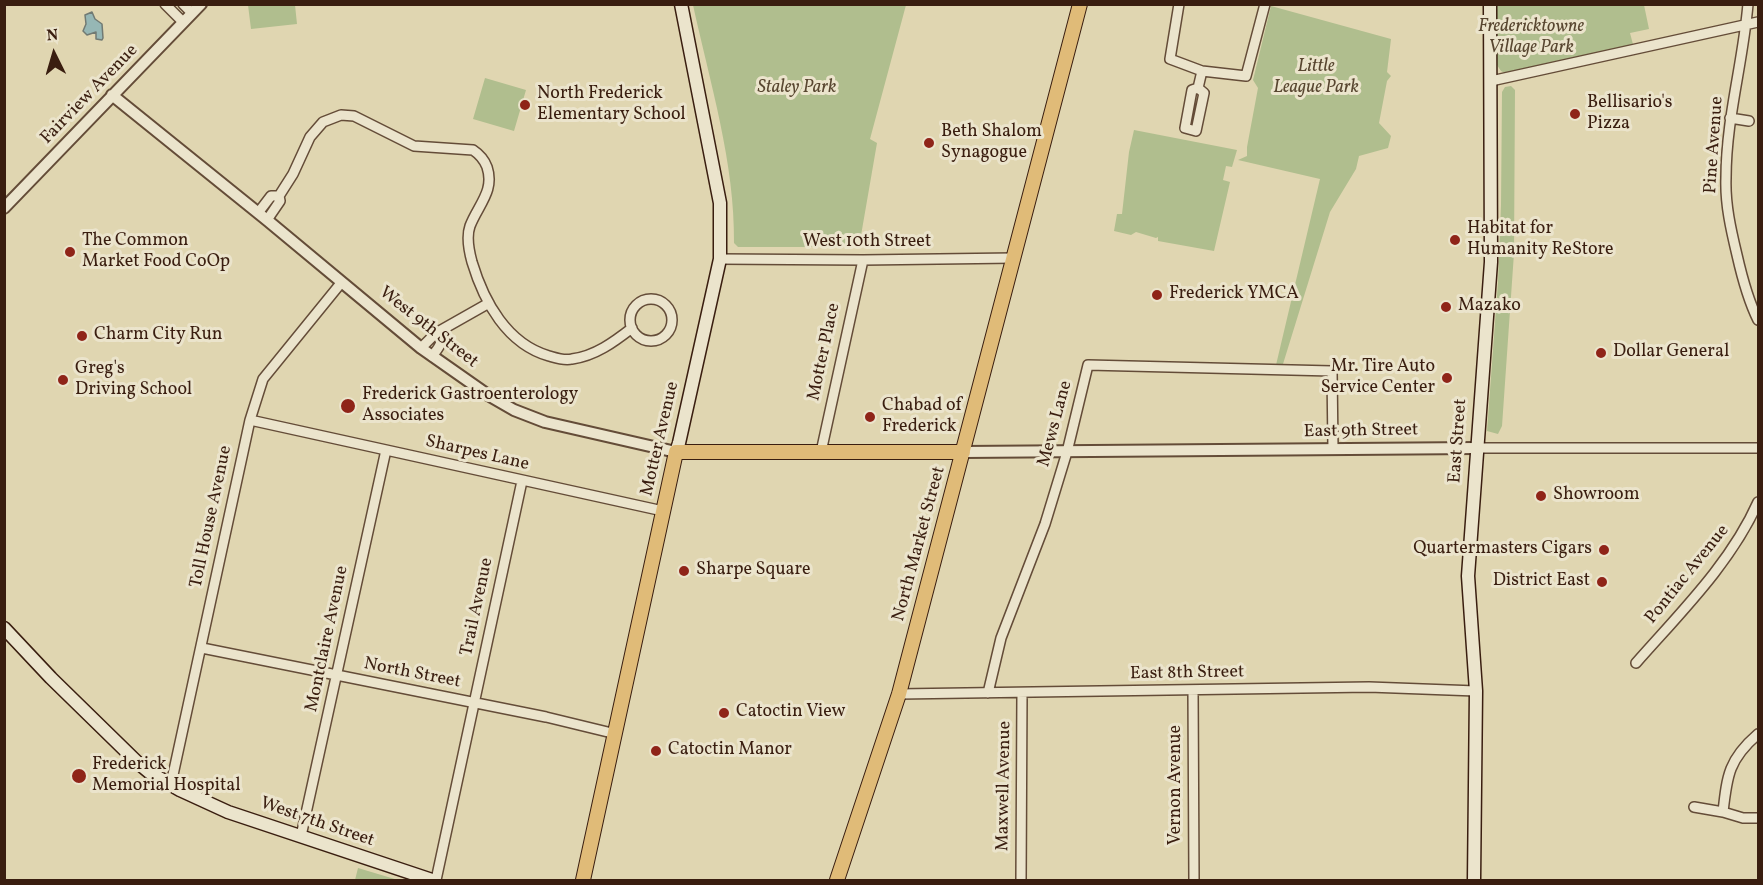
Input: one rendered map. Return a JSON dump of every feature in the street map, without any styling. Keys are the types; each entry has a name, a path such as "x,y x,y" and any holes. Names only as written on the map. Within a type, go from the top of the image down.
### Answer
{"main road":[{"name":"Motter Avenue","path":"583,880 720,259 720,204 717,182 681,4"},
{"name":"North Market Street","path":"837,880 899,694 1080,4"},
{"name":"East Street","path":"1474,880 1476,691 1468,576 1491,262 1490,4"},
{"name":"West 9th Street","path":"676,452 963,452"},
{"name":"West 7th Street","path":"4,628 51,678 149,772 198,799 228,812 427,880"}],"street":[{"path":"165,4 183,22"},
{"path":"183,4 192,13"},
{"name":"Fairview Avenue","path":"4,208 201,4"},
{"path":"1179,4 1170,59 1202,71 1246,76 1265,4"},
{"name":"Pine Avenue","path":"1748,4 1730,118 1726,178 1729,221 1740,269 1758,320"},
{"path":"1491,81 1758,22"},
{"path":"1198,88 1202,71"},
{"name":"West 9th Street","path":"112,95 263,216 421,348 488,395 514,410 545,422 676,452"},
{"path":"263,216 280,201 279,196 310,137 323,122 341,115 354,116 414,146 472,150 482,158 489,174 487,195 470,225 468,242 472,260 489,303 516,340 532,350 559,359 571,360 607,346 632,328"},
{"path":"1730,118 1749,121"},
{"name":"West 10th Street","path":"720,259 1014,258"},
{"name":"Motter Place","path":"821,452 862,260"},
{"name":"Toll House Avenue","path":"171,784 250,420 263,379 341,282"},
{"path":"657,299 663,302 672,313 671,327 662,338 648,341 642,339 632,328 633,309 643,300 657,299"},
{"path":"421,348 430,338 489,303"},
{"path":"432,356 440,346 442,331"},
{"name":"Mews Lane","path":"988,693 1002,638 1045,524 1088,365 1332,371 1333,449"},
{"name":"Sharpes Lane","path":"250,420 663,511"},
{"name":"East 9th Street","path":"963,452 1758,448"},
{"name":"Montclaire Avenue","path":"301,836 386,450"},
{"name":"Trail Avenue","path":"427,880 473,703 522,481"},
{"name":"Pontiac Avenue","path":"1636,663 1700,589 1746,529 1758,502"},
{"name":"North Street","path":"202,648 546,717 616,734"},
{"name":"East 8th Street","path":"899,694 1369,687 1476,691"},
{"name":"Vernon Avenue","path":"1193,690 1194,880"},
{"name":"Maxwell Avenue","path":"1021,880 1023,693"},
{"path":"1723,812 1726,786 1733,764 1742,748 1758,734"},
{"path":"1694,807 1743,818 1758,818"}],"green space":[{"path":"248,5 295,5 297,24 251,29"},
{"name":"Staley Park","path":"693,5 906,5 870,139 877,143 859,247 738,247 734,243 726,153"},
{"name":"Fredericktowne Village Park","path":"1493,5 1644,5 1649,29 1630,33 1635,52 1513,77 1501,71 1495,62"},
{"name":"Little League Park","path":"1271,6 1391,39 1387,72 1391,76 1387,81 1379,123 1391,136 1388,148 1359,156 1356,169 1330,212 1283,364 1276,365 1320,179 1238,160 1247,156 1258,88 1253,80"},
{"path":"485,78 526,90 514,131 473,119"},
{"path":"1511,86 1515,90 1514,253 1502,426 1498,434 1487,431 1498,282 1502,92 1505,87"},
{"path":"1134,130 1237,150 1232,167 1226,166 1223,180 1230,182 1214,251 1158,241 1158,237 1136,232 1131,235 1114,231 1117,214 1122,214 1129,152"},
{"path":"358,868 398,880 355,880"}],"water":[{"path":"92,12 95,19 102,24 102,40 96,39 96,32 87,35 83,31 86,24 85,15"}],"place":[{"name":"North Frederick Elementary School","path":"525,105"},
{"name":"Bellisario's Pizza","path":"1575,114"},
{"name":"Beth Shalom Synagogue","path":"929,143"},
{"name":"Habitat for Humanity ReStore","path":"1455,240"},
{"name":"The Common Market Food CoOp","path":"70,252"},
{"name":"Frederick YMCA","path":"1157,295"},
{"name":"Mazako","path":"1446,307"},
{"name":"Charm City Run","path":"82,336"},
{"name":"Dollar General","path":"1601,353"},
{"name":"Mr. Tire Auto Service Center","path":"1447,378"},
{"name":"Greg's Driving School","path":"63,380"},
{"name":"Frederick Gastroenterology Associates","path":"348,406"},
{"name":"Chabad of Frederick","path":"870,417"},
{"name":"Showroom","path":"1541,496"},
{"name":"Quartermasters Cigars","path":"1604,550"},
{"name":"Sharpe Square","path":"684,571"},
{"name":"District East","path":"1602,582"},
{"name":"Catoctin View","path":"724,713"},
{"name":"Catoctin Manor","path":"656,751"},
{"name":"Frederick Memorial Hospital","path":"79,776"}]}
